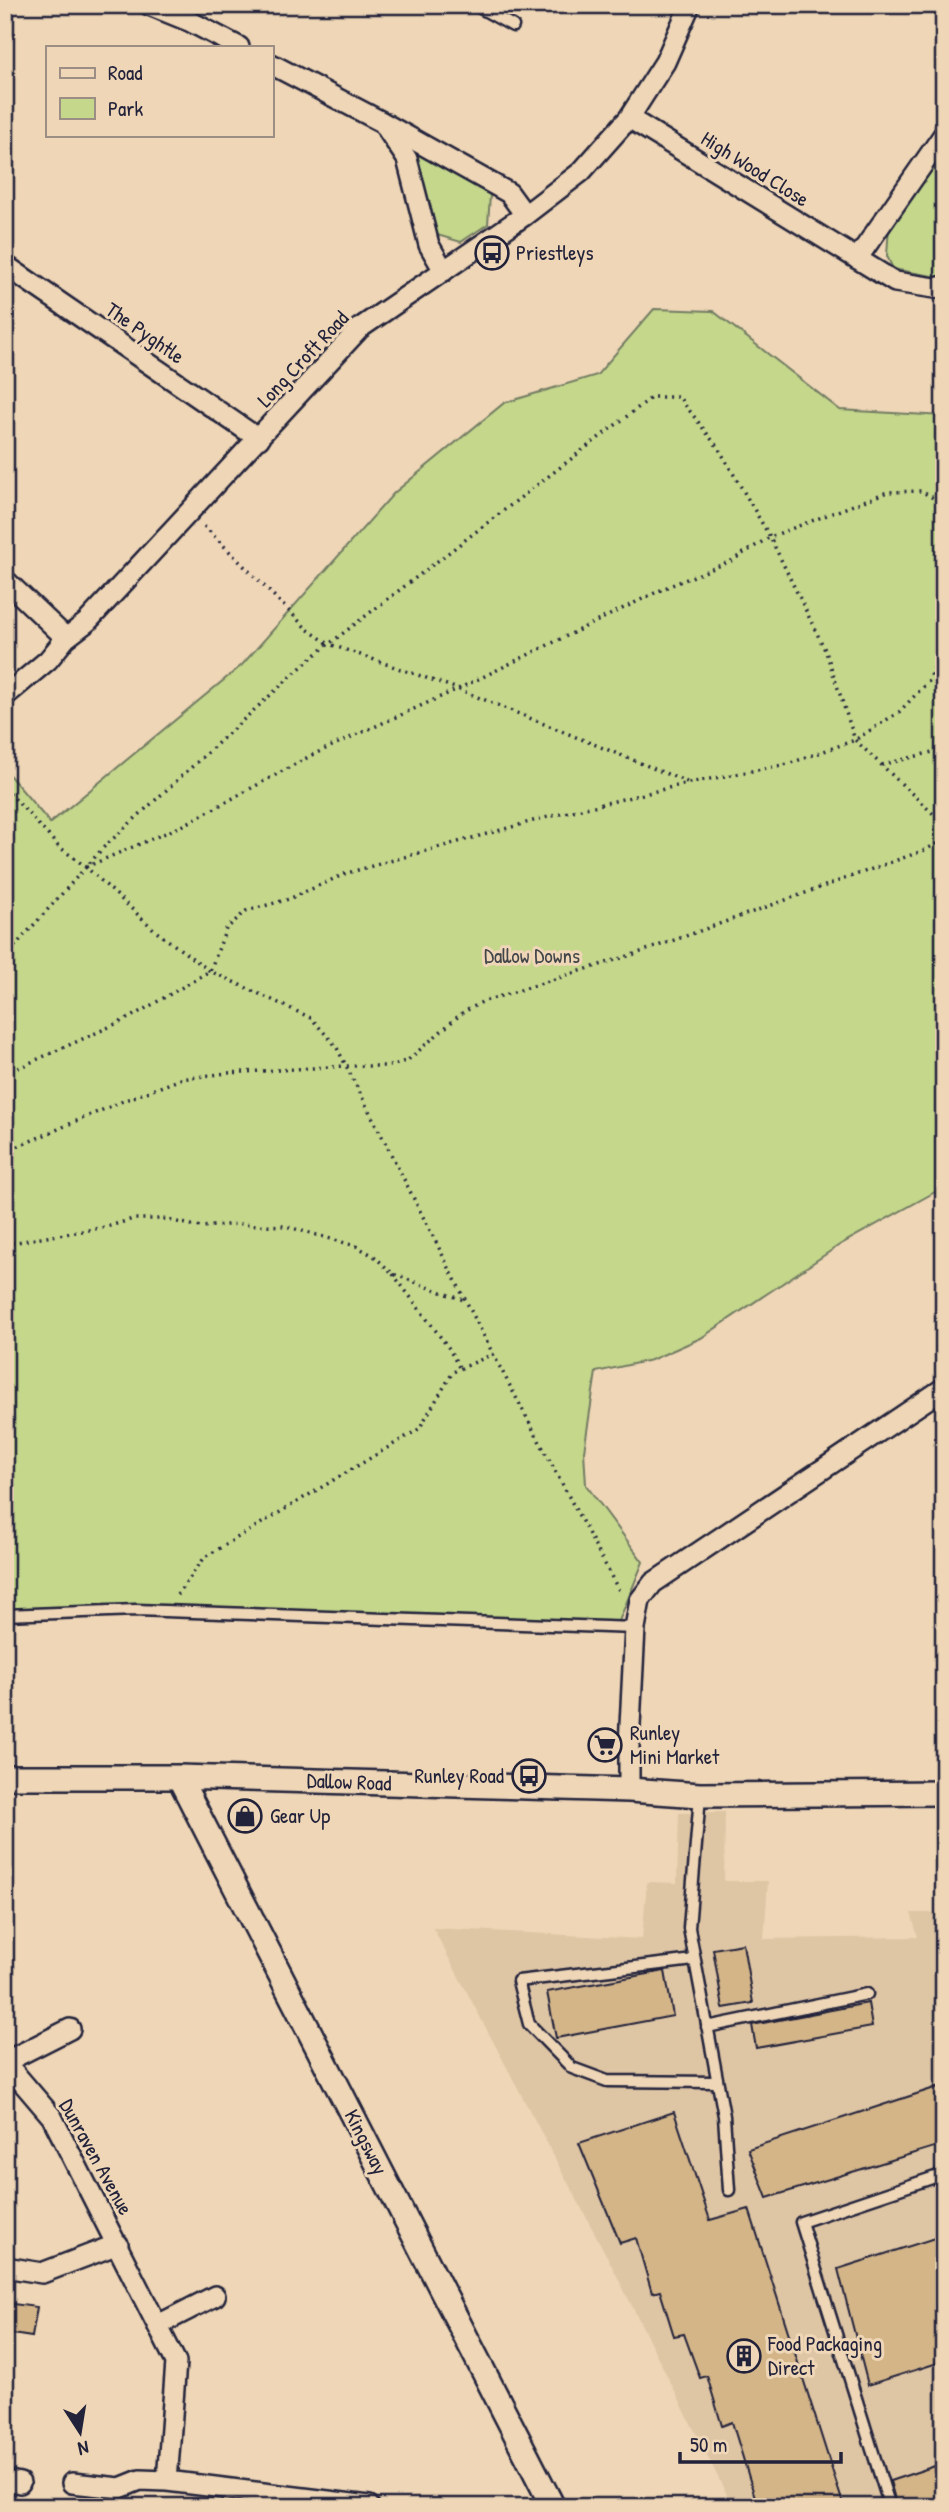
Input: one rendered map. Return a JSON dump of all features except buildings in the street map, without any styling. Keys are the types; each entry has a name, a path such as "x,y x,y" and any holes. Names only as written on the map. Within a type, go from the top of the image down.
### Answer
{"street":[{"path":"149,5 191,22 237,46"},
{"name":"Long Croft Road","path":"5,695 48,660 66,638 87,622 360,328 525,215 581,172 629,118 665,62 690,5"},
{"path":"273,65 509,193 525,215"},
{"name":"High Wood Close","path":"629,118 895,282 935,288 944,286"},
{"path":"382,122 407,159 429,245 444,271"},
{"path":"857,259 944,134"},
{"name":"The Pyghtle","path":"5,265 259,439"},
{"path":"5,580 66,638"},
{"path":"629,1790 635,1628 640,1600 653,1583 944,1388"},
{"name":"Dallow Road","path":"5,1777 179,1777 629,1790 700,1795 944,1793"},
{"name":"Kingsway","path":"179,1777 553,2507"},
{"name":"Dunraven Avenue","path":"70,2029 5,2062 52,2117 176,2362 167,2482"},
{"name":"Dunraven Avenue","path":"5,2267 42,2273 118,2244"},
{"path":"158,2325 215,2296"},
{"path":"72,2483 120,2488 140,2480 167,2482 253,2499 369,2507"}],"lane":[{"path":"475,5 513,26"},
{"path":"5,1615 136,1610 635,1628"},
{"path":"700,1795 689,1928 724,2116 729,2190"},
{"path":"694,1960 518,1981 528,2024 572,2068 607,2081 717,2081"},
{"path":"707,2027 867,1994"},
{"path":"890,2507 801,2222 944,2174"}],"path":[{"path":"5,957 104,847 310,659 652,397 679,397 719,449 769,537 825,652 855,740 944,824"},
{"path":"86,867 182,826 312,755 458,689 667,587 731,561 769,537 887,492 921,491 944,504"},
{"path":"190,512 307,629 329,644 458,689 689,783"},
{"path":"5,1074 129,1018 210,971 226,929 246,911 289,899 347,873 544,818 689,783 789,764 855,740 899,712 929,681 944,644"},
{"path":"882,765 944,749"},
{"path":"5,788 58,846 86,867 158,933 210,971 311,1018 336,1046 493,1354 618,1589 640,1600"},
{"path":"5,1152 181,1079 227,1073 392,1066 408,1060 462,1013 482,1002 644,951 925,850 944,840"},
{"path":"5,1244 106,1227 133,1219 163,1219 201,1227 239,1224 285,1226 356,1247 374,1256 393,1274 448,1347 460,1369"},
{"path":"393,1274 468,1302"},
{"path":"164,1611 205,1557 419,1429 453,1372 493,1354"}],"shaded area":[{"path":"725,1812 724,1881 768,1881 764,1939 918,1937 911,1913 944,1913 944,2507 733,2507 609,2260 433,1928 642,1939 647,1882 677,1883 679,1813"}],"green space":[{"path":"944,151 944,278 893,269 887,256 889,225"},
{"path":"420,153 490,195 488,224 461,242 437,235 417,157"},
{"name":"Dallow Downs","path":"654,309 713,311 840,410 944,416 944,1187 841,1244 701,1338 651,1360 596,1372 584,1451 586,1485 643,1562 615,1631 205,1611 5,1614 5,770 50,823 242,665 394,493 504,403 597,375"}],"place":[{"name":"Priestleys","path":"492,253"},
{"name":"Runley Mini Market","path":"605,1745"},
{"name":"Runley Road","path":"529,1776"},
{"name":"Gear Up","path":"245,1816"},
{"name":"Food Packaging Direct","path":"744,2356"}]}
